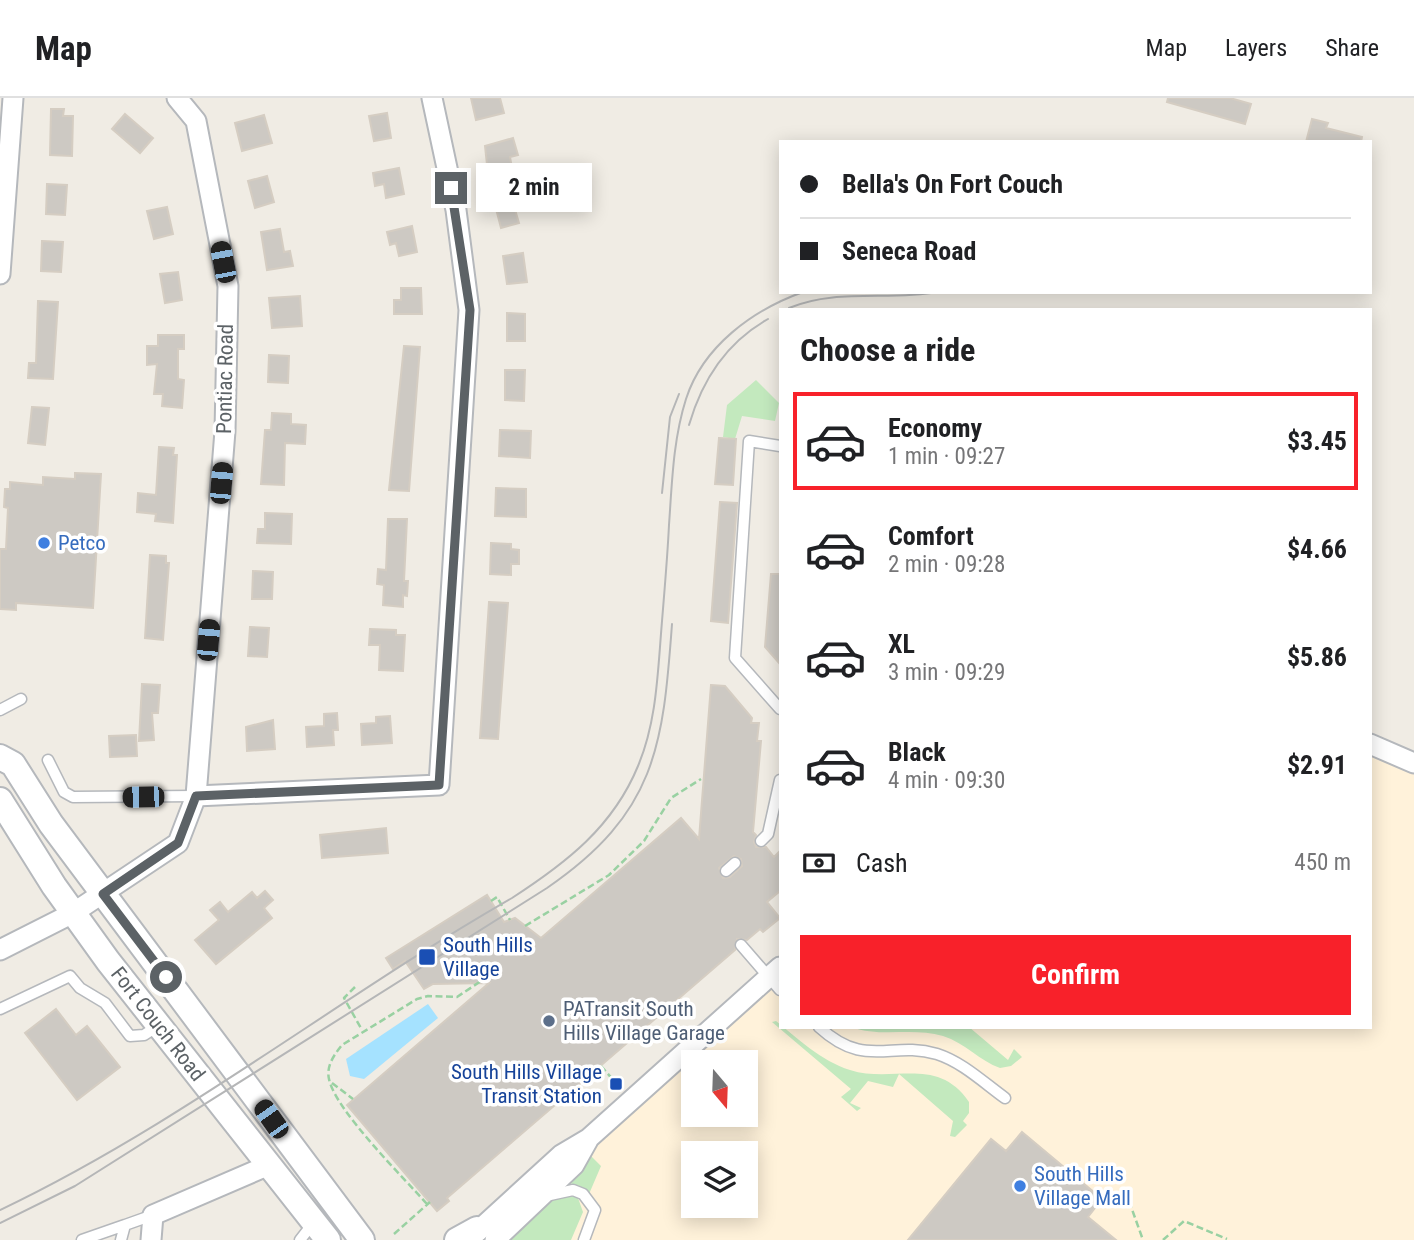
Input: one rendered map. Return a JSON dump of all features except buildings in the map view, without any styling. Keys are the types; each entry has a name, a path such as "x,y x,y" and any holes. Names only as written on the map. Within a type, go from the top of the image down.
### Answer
{"street":[{"path":"0,274 13,98"},
{"name":"Pontiac Road","path":"0,950 73,913 178,843 196,796 225,431 228,286 196,121 177,98"},
{"path":"196,796 439,785 470,310 456,210 432,98"},
{"path":"1372,745 1414,763"},
{"name":"Fort Couch Road","path":"0,757 13,764 51,824 355,1231"},
{"name":"Fort Couch Road","path":"0,800 73,913 158,1026 269,1165 314,1234"},
{"path":"474,1237 561,1155 588,1139 777,978"},
{"path":"474,1237 538,1203 574,1165 588,1139"},
{"path":"151,1240 153,1215 269,1165"},
{"path":"355,1231 386,1237"}],"lane":[{"path":"779,446 749,441 735,658 779,708"},
{"path":"0,710 21,699"},
{"path":"48,760 64,792 73,797 196,796"},
{"path":"761,841 768,835 779,785"},
{"path":"726,871 736,863"},
{"path":"741,945 777,978"},
{"path":"0,1009 70,976 80,988 105,1003 130,1035 144,1035 158,1026"},
{"path":"821,1029 832,1039 853,1049 878,1053 934,1053 955,1061 1005,1098"},
{"path":"538,1203 560,1190 573,1189 583,1194 595,1210 584,1240"},
{"path":"82,1240 153,1215"},
{"path":"121,1240 125,1225"}],"path":[{"path":"525,926 609,875 644,841 671,798 701,779"},
{"path":"491,901 497,897 510,920"},
{"path":"386,1237 428,1203 341,1104 329,1081 333,1056 342,1045 417,999 428,996 457,997 493,973"},
{"path":"355,986 344,998 363,1032"},
{"path":"601,1066 615,1082"},
{"path":"329,1081 353,1099"},
{"path":"1129,1201 1143,1240"},
{"path":"1163,1240 1184,1221 1227,1239"}],"shaded area":[{"path":"1372,745 1414,763 1414,1240 495,1240 681,1062 681,1127 758,1127 758,1050 693,1050 779,968 779,1029 1372,1029"}],"green space":[{"path":"756,380 779,403 775,421 742,416 735,439 723,437 727,405"},
{"path":"780,1029 786,1029 819,1055 839,1066 866,1073 899,1074 893,1087 868,1081 850,1103 861,1108 857,1111 841,1097 851,1089"},
{"path":"858,1029 971,1029 1008,1060 1014,1049 1022,1057 1011,1066 1000,1068 943,1036 920,1032"},
{"path":"899,1074 929,1075 943,1079 969,1102 969,1113 963,1121 967,1125 955,1137 950,1136 953,1121"},
{"path":"590,1155 601,1166 589,1194 580,1186 561,1181"},
{"path":"573,1194 578,1198 583,1212 571,1240 504,1240 552,1197"}],"water":[{"path":"428,1004 438,1018 364,1079 350,1076 346,1059"}],"tram line":[{"path":"0,1210 132,1139 384,976 512,898 569,857 601,825 628,788 638,766 654,707 674,462 686,399 704,362 732,332 766,309 798,294"},
{"path":"789,308 825,298 919,294"},
{"path":"689,425 701,393 718,364 740,339 768,319"},
{"path":"662,493 670,417 679,394"},
{"path":"0,1223 75,1186 547,888 583,860 611,832 632,804 647,774 664,707 672,624"}],"place":[{"name":"Petco","path":"44,543"},
{"name":"South Hills Village","path":"427,957"},
{"name":"PATransit South Hills Village Garage","path":"549,1021"},
{"name":"South Hills Village Transit Station","path":"616,1084"},
{"name":"South Hills Village Mall","path":"1020,1186"}],"route":[{"path":"166,977 103,894 178,843 196,796 439,785 470,310 451,188"}]}
